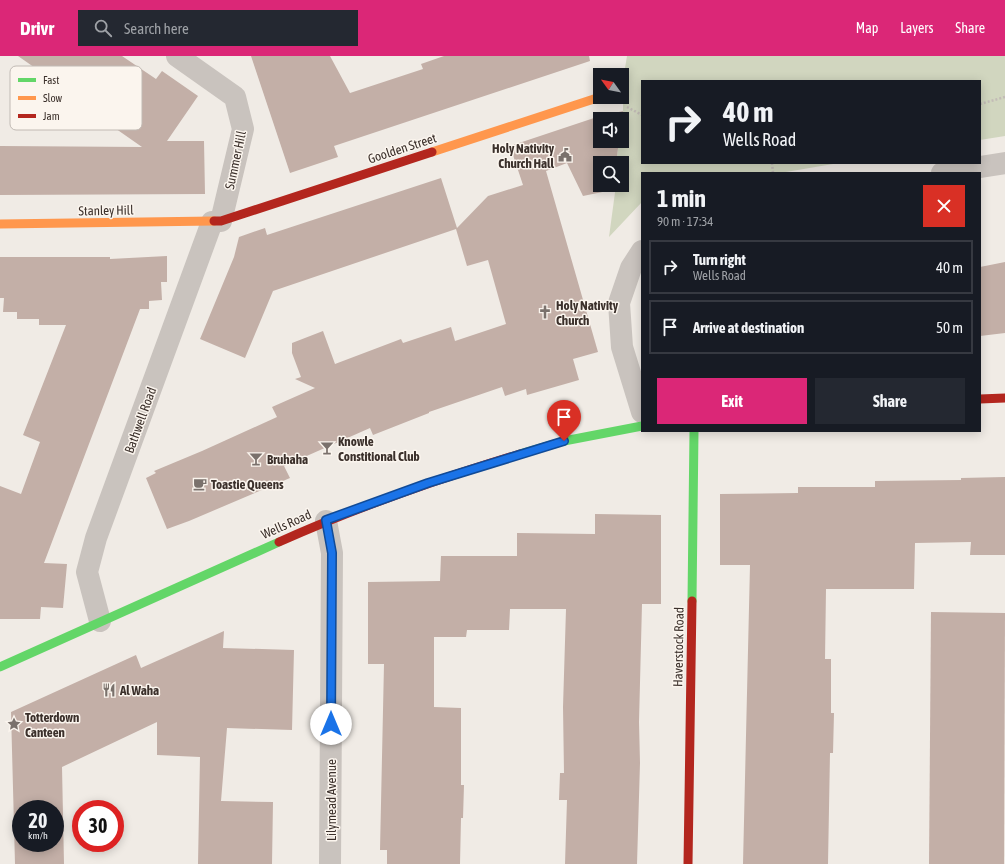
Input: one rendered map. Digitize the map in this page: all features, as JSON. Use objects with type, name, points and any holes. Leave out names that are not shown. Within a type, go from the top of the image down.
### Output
[{"type":"main road","name":"Goolden Street","points":[[217,222],[593,99]]},
{"type":"main road","name":"Stanley Hill","points":[[0,224],[217,222]]},
{"type":"main road","points":[[981,398],[1005,398]]},
{"type":"main road","name":"Wells Road","points":[[0,667],[326,520],[402,492],[564,441],[641,426]]},
{"type":"main road","name":"Haverstock Road","points":[[688,864],[694,432]]},
{"type":"street","name":"Summer Hill","points":[[177,56],[235,97],[243,129],[217,222]]},
{"type":"street","points":[[948,172],[1005,163]]},
{"type":"street","name":"Bathwell Road","points":[[100,621],[87,572],[96,538],[217,222]]},
{"type":"street","points":[[641,253],[631,268],[619,303],[622,347],[641,409]]},
{"type":"street","name":"Lilymead Avenue","points":[[326,520],[332,553],[330,864]]},
{"type":"path","points":[[981,104],[1005,97]]},
{"type":"path","points":[[623,105],[641,114]]},
{"type":"green space","points":[[627,56],[1005,56],[1005,136],[981,140],[981,80],[641,80],[641,164],[833,164],[786,172],[641,172],[641,203],[609,237],[615,192],[629,192],[629,156],[617,156],[618,148],[629,148],[629,112],[623,112],[623,104],[629,104],[629,68],[625,68]]},
{"type":"building","points":[[18,56],[122,56],[137,66],[32,66]]},
{"type":"building","points":[[251,56],[330,56],[350,93],[423,69],[421,64],[444,56],[589,56],[590,61],[334,146],[338,157],[290,173]]},
{"type":"building","points":[[142,70],[156,79],[162,71],[198,96],[167,141],[204,141],[205,194],[0,195],[0,146],[142,147],[118,130],[142,130]]},
{"type":"building","points":[[593,118],[593,148],[618,148],[617,156],[593,156],[593,192],[602,192],[583,196],[567,163],[546,171],[598,352],[573,359],[579,380],[527,395],[526,389],[505,396],[502,387],[429,412],[373,435],[370,428],[284,466],[290,478],[167,529],[146,478],[156,473],[154,471],[277,417],[272,407],[315,388],[295,379],[301,377],[292,353],[292,343],[323,331],[335,364],[401,339],[403,343],[451,327],[455,341],[506,324],[488,260],[467,266],[456,229],[273,291],[245,358],[200,339],[234,257],[239,237],[265,228],[267,235],[441,178],[457,228],[488,196],[523,185],[510,146]]},
{"type":"building","points":[[167,256],[167,282],[161,282],[162,300],[149,301],[149,309],[140,309],[44,563],[67,564],[63,608],[41,607],[40,619],[0,619],[0,486],[21,494],[40,442],[23,435],[66,325],[39,325],[39,319],[17,319],[17,312],[3,312],[4,298],[0,298],[0,257],[110,257],[110,259]]},
{"type":"building","points":[[1005,262],[1005,333],[981,336],[981,267]]},
{"type":"building","points":[[1005,477],[1005,555],[970,555],[971,542],[915,543],[914,589],[826,589],[825,659],[831,659],[831,713],[834,713],[833,753],[830,753],[828,864],[743,864],[750,565],[720,565],[720,494],[798,493],[798,487],[875,487],[875,481],[961,480],[961,478]]},
{"type":"building","points":[[595,514],[661,515],[661,604],[642,604],[637,864],[565,864],[567,800],[559,800],[560,773],[564,773],[563,707],[566,609],[510,609],[509,630],[467,630],[466,637],[434,637],[434,707],[461,708],[461,785],[464,785],[463,818],[461,818],[460,864],[387,864],[387,850],[380,850],[384,664],[368,664],[368,582],[440,581],[441,556],[517,556],[517,533],[595,534]]},
{"type":"building","points":[[931,612],[1005,613],[1004,864],[929,864]]},
{"type":"building","points":[[224,631],[223,648],[294,650],[292,730],[227,728],[221,801],[273,802],[272,864],[198,864],[200,757],[157,755],[157,722],[62,767],[63,800],[13,800],[11,712],[136,655],[141,668]]},
{"type":"building","points":[[15,852],[64,852],[64,864],[15,864]]},
{"type":"traffic: fast","points":[[520,454],[564,441],[641,426]]},
{"type":"traffic: fast","points":[[692,601],[694,432]]},
{"type":"traffic: fast","points":[[0,667],[279,542]]},
{"type":"traffic: slow","points":[[432,152],[593,99]]},
{"type":"traffic: slow","points":[[0,224],[214,221]]},
{"type":"traffic: jam","points":[[214,221],[221,221],[432,152]]},
{"type":"traffic: jam","points":[[981,399],[1005,398]]},
{"type":"traffic: jam","points":[[279,542],[308,529],[398,494],[520,454]]},
{"type":"traffic: jam","points":[[688,864],[692,601]]},
{"type":"place","name":"Holy Nativity Church Hall","points":[[565,155]]},
{"type":"place","name":"Holy Nativity Church","points":[[545,312]]},
{"type":"place","name":"Knowle Constitional Club","points":[[327,448]]},
{"type":"place","name":"Bruhaha","points":[[256,459]]},
{"type":"place","name":"Toastie Queens","points":[[200,484]]},
{"type":"place","name":"Al Waha","points":[[109,690]]},
{"type":"place","name":"Totterdown Canteen","points":[[14,724]]},
{"type":"route","points":[[331,724],[332,553],[326,520],[428,483],[564,441]]}]
